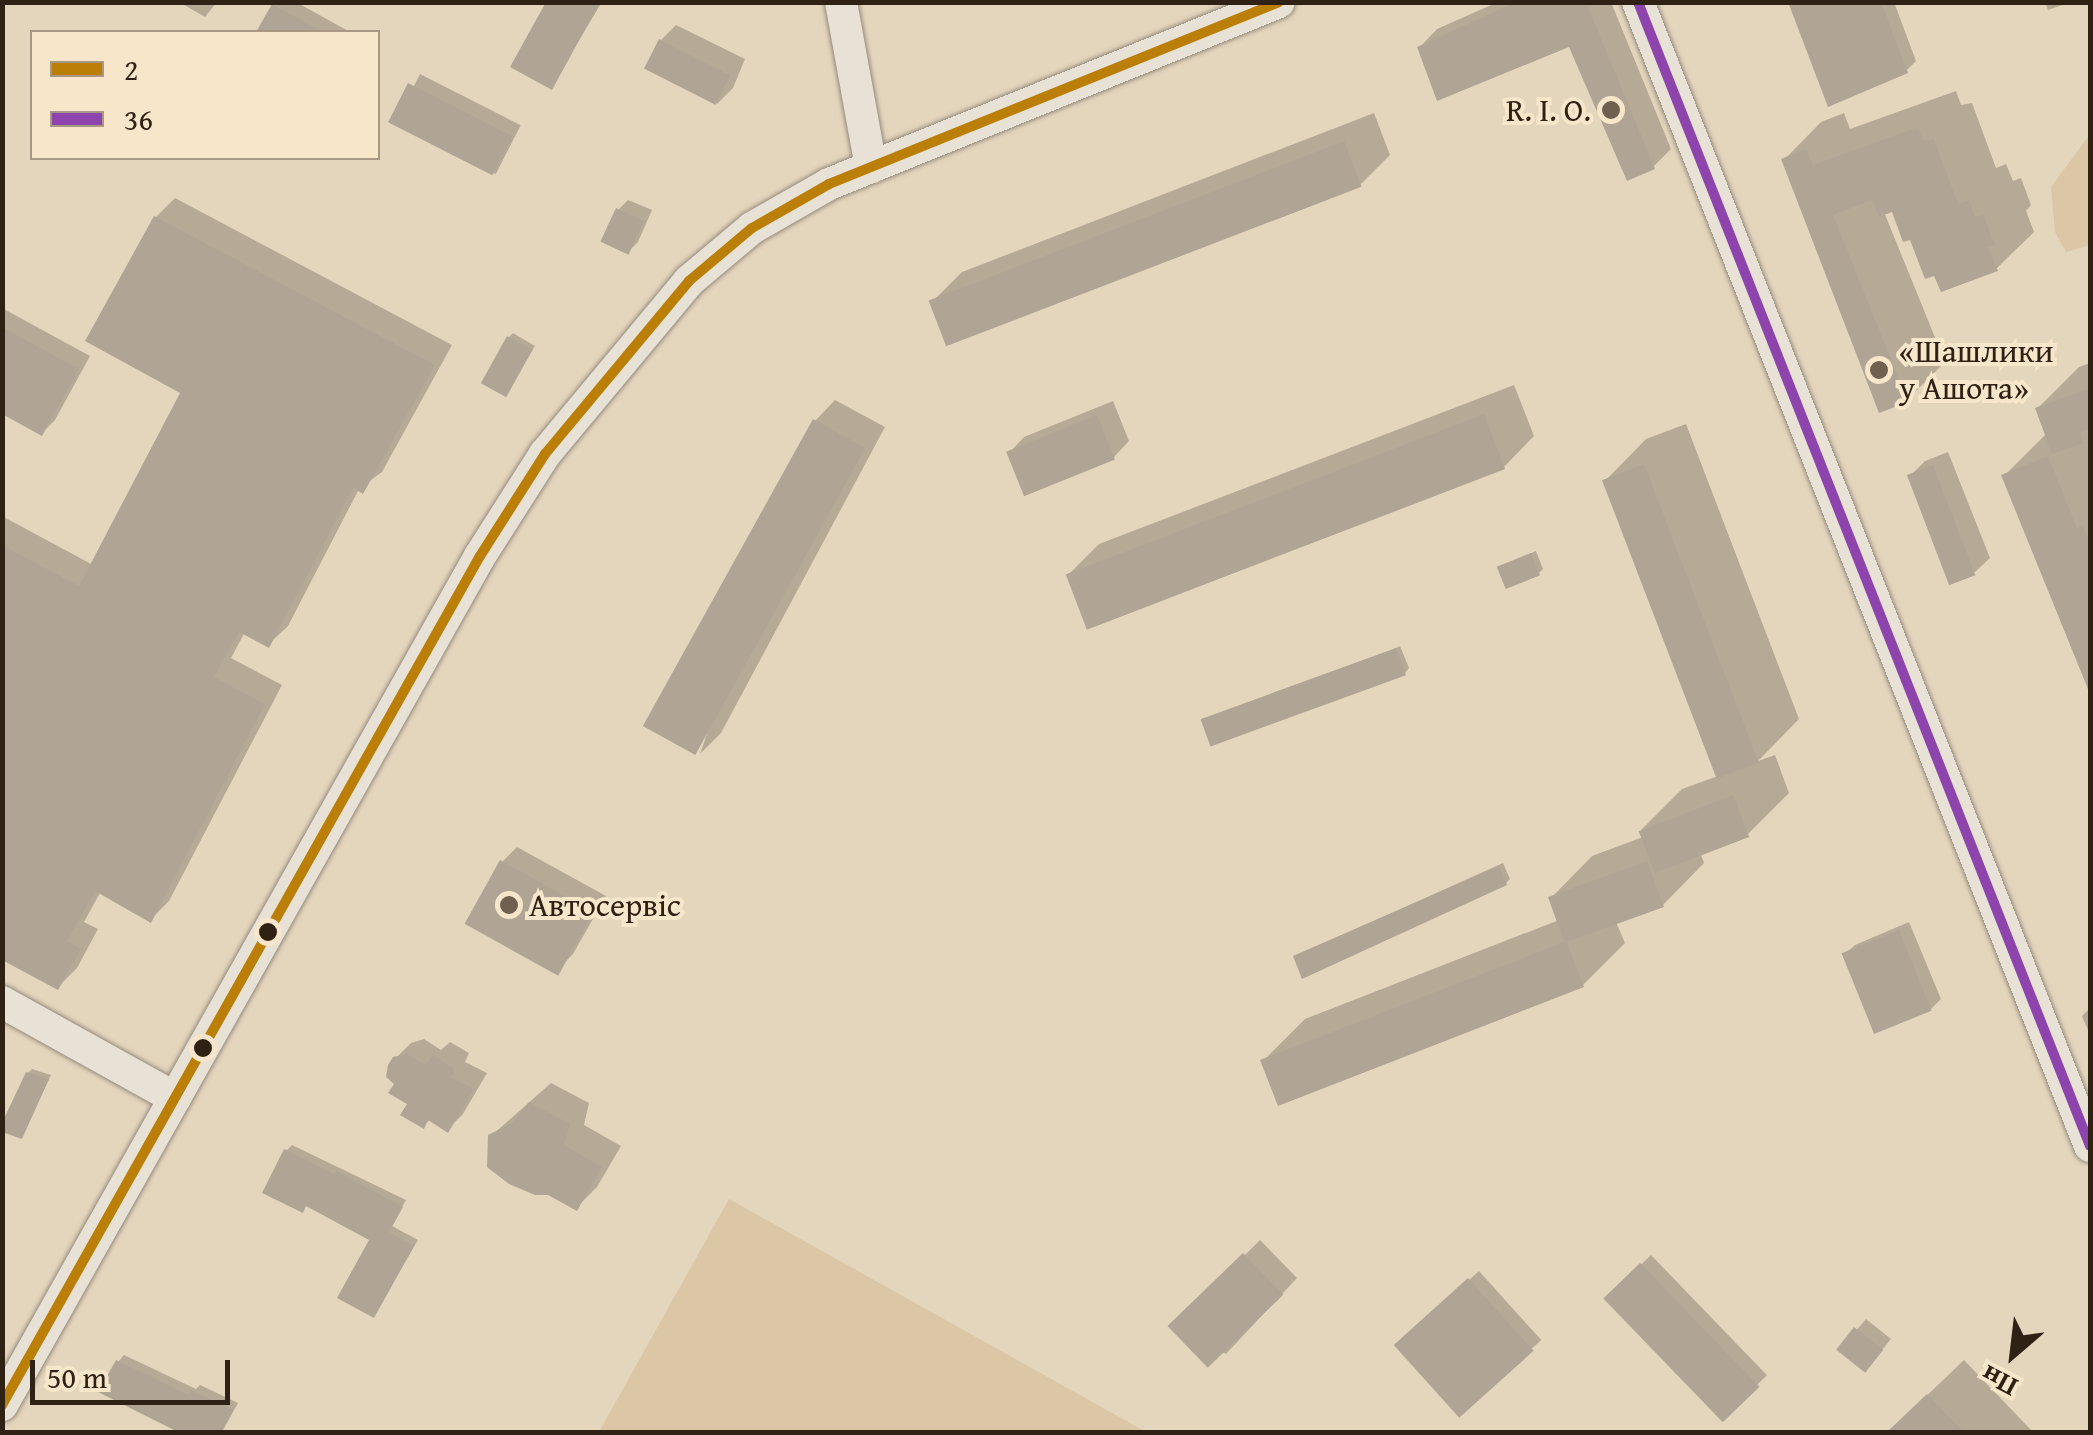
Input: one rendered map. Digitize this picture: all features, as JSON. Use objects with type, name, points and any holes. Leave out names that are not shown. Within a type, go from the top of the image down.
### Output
[{"type":"street","points":[[841,2],[871,166]]},
{"type":"street","points":[[2,1405],[480,556],[545,454],[689,281],[752,228],[829,184],[1279,2]]},
{"type":"street","points":[[1638,2],[2090,1146]]},
{"type":"street","points":[[2,1002],[175,1098]]},
{"type":"shaded area","points":[[2090,134],[2090,245],[2066,252],[2055,232],[2051,187]]},
{"type":"shaded area","points":[[729,1199],[1146,1432],[599,1432]]},
{"type":"building","points":[[546,2],[600,2],[552,90],[510,67]]},
{"type":"building","points":[[1516,2],[1586,2],[1655,169],[1627,181],[1569,47],[1437,101],[1417,47]]},
{"type":"building","points":[[1788,2],[1881,2],[1908,73],[1828,107]]},
{"type":"building","points":[[272,4],[320,30],[257,30]]},
{"type":"building","points":[[659,39],[730,75],[715,105],[644,68]]},
{"type":"building","points":[[408,83],[512,136],[492,175],[388,122]]},
{"type":"building","points":[[1918,127],[1923,141],[1934,139],[1958,204],[1969,200],[1975,217],[1983,214],[1995,245],[1988,247],[1998,271],[1941,292],[1934,276],[1925,279],[1910,240],[1903,242],[1892,212],[1879,217],[1872,200],[1833,215],[1908,402],[1879,413],[1781,159],[1806,149],[1813,165]]},
{"type":"building","points":[[1344,141],[1362,187],[946,346],[929,300]]},
{"type":"building","points":[[616,208],[644,221],[628,255],[600,242]]},
{"type":"building","points":[[154,216],[435,365],[363,494],[353,488],[269,648],[239,632],[214,677],[265,704],[151,923],[95,891],[67,941],[81,949],[58,990],[2,960],[2,545],[79,586],[180,393],[85,341]]},
{"type":"building","points":[[2,327],[79,369],[42,436],[2,414]]},
{"type":"building","points":[[507,336],[532,350],[506,397],[481,383]]},
{"type":"building","points":[[2090,388],[2090,429],[2080,433],[2084,443],[2052,454],[2035,408]]},
{"type":"building","points":[[1484,414],[1505,469],[1087,630],[1066,575]]},
{"type":"building","points":[[1097,415],[1115,460],[1024,496],[1006,452]]},
{"type":"building","points":[[813,419],[865,448],[695,755],[643,726]]},
{"type":"building","points":[[2048,456],[2077,528],[2083,525],[2090,544],[2090,694],[2001,475]]},
{"type":"building","points":[[1644,464],[1759,763],[1717,779],[1602,480]]},
{"type":"building","points":[[1933,465],[1975,575],[1949,585],[1907,475]]},
{"type":"building","points":[[1531,553],[1540,575],[1506,589],[1497,567]]},
{"type":"building","points":[[1396,648],[1406,675],[1210,746],[1201,719]]},
{"type":"building","points":[[1733,795],[1749,837],[1655,873],[1639,831]]},
{"type":"building","points":[[500,860],[594,912],[558,976],[465,924]]},
{"type":"building","points":[[1647,861],[1664,907],[1567,942],[1584,987],[1278,1106],[1260,1060],[1564,942],[1548,897]]},
{"type":"building","points":[[1499,866],[1507,885],[1302,979],[1293,956]]},
{"type":"building","points":[[1899,930],[1932,1011],[1874,1034],[1842,953]]},
{"type":"building","points":[[407,1054],[425,1065],[433,1055],[455,1070],[451,1078],[474,1089],[448,1133],[428,1120],[424,1129],[400,1115],[407,1104],[388,1093],[394,1084],[386,1077],[388,1065],[393,1057]]},
{"type":"building","points":[[26,1072],[49,1079],[22,1139],[2,1132],[2,1123]]},
{"type":"building","points":[[529,1102],[570,1124],[564,1145],[602,1167],[577,1211],[548,1195],[535,1195],[509,1184],[487,1167],[488,1135],[512,1123]]},
{"type":"building","points":[[284,1149],[334,1174],[336,1171],[403,1207],[389,1232],[414,1246],[374,1318],[337,1298],[369,1240],[306,1206],[303,1213],[262,1193]]},
{"type":"building","points":[[1243,1253],[1283,1295],[1208,1368],[1167,1326]]},
{"type":"building","points":[[1640,1263],[1759,1387],[1723,1422],[1603,1298]]},
{"type":"building","points":[[1468,1278],[1534,1351],[1459,1418],[1394,1345]]},
{"type":"building","points":[[1854,1327],[1883,1350],[1865,1373],[1836,1350]]},
{"type":"building","points":[[116,1360],[189,1395],[191,1390],[233,1410],[221,1432],[178,1432],[98,1392]]},
{"type":"building","points":[[1927,1394],[1964,1432],[1887,1432]]},
{"type":"transit line","name":"2","points":[[2,1405],[480,556],[545,454],[689,281],[752,228],[829,184],[1279,2]]},
{"type":"transit line","name":"36","points":[[1638,2],[2090,1146]]},
{"type":"place","name":"R. I. O.","points":[[1611,110]]},
{"type":"place","name":"«Шашлики у Ашота»","points":[[1879,370]]},
{"type":"place","name":"Автосервіс","points":[[509,905]]}]
